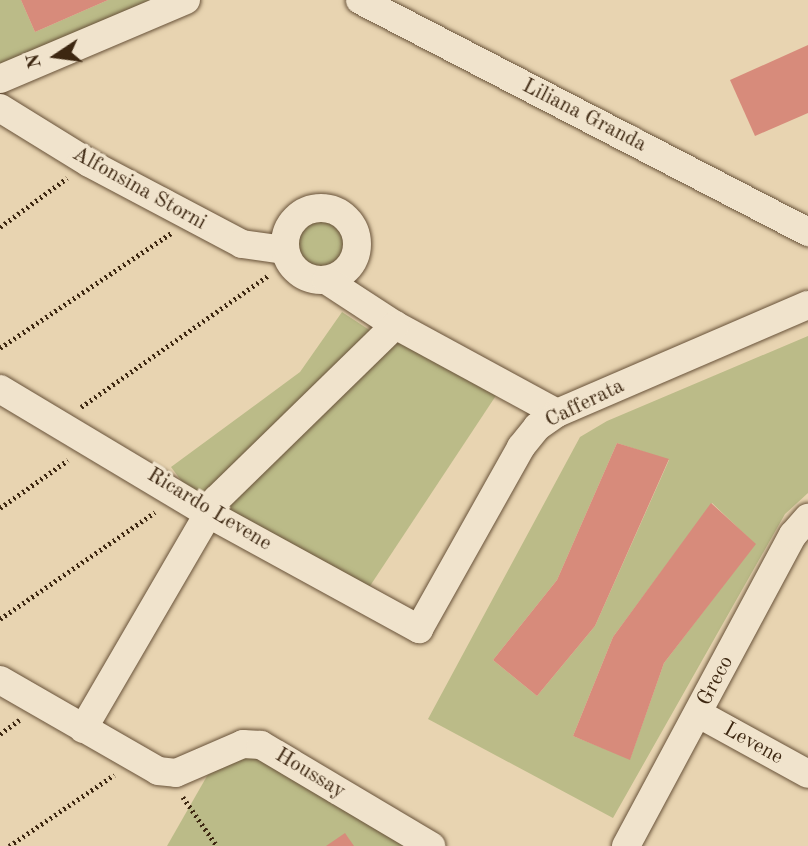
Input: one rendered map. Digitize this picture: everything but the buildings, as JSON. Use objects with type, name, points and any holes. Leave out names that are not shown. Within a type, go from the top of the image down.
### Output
[{"type":"street","points":[[0,79],[186,0]]},
{"type":"street","name":"Liliana Granda","points":[[360,0],[808,232]]},
{"type":"street","name":"Alfonsina Storni","points":[[0,108],[89,163],[192,219],[242,244],[288,258],[304,277],[326,280],[395,326],[557,413]]},
{"type":"street","points":[[288,258],[295,218],[315,208],[338,212],[353,228],[357,250],[346,271],[326,280]]},
{"type":"street","name":"Cafferata","points":[[419,629],[521,447],[557,413],[808,305]]},
{"type":"street","points":[[83,729],[207,513],[395,326]]},
{"type":"street","name":"Ricardo Levene","points":[[0,389],[95,442],[181,494],[207,513],[419,629]]},
{"type":"street","name":"Greco","points":[[626,846],[793,535],[808,519]]},
{"type":"street","points":[[0,680],[146,766]]},
{"type":"street","name":"Levene","points":[[699,714],[808,774]]},
{"type":"street","name":"Houssay","points":[[146,766],[176,773],[243,744],[261,745],[431,846]]},
{"type":"path","points":[[0,227],[89,163]]},
{"type":"path","points":[[0,348],[192,219]]},
{"type":"path","points":[[61,422],[288,258]]},
{"type":"path","points":[[0,508],[95,442]]},
{"type":"path","points":[[0,619],[181,494]]},
{"type":"path","points":[[9,846],[146,766],[192,808],[217,846]]},
{"type":"green space","points":[[0,0],[21,0],[35,32],[108,0],[161,0],[0,68]]},
{"type":"green space","points":[[315,215],[327,215],[342,223],[350,238],[350,250],[342,265],[327,273],[315,273],[300,265],[292,250],[292,238],[300,223]]},
{"type":"green space","points":[[342,312],[374,333],[208,497],[192,495],[171,467],[300,372]]},
{"type":"green space","points":[[808,336],[808,493],[785,514],[613,818],[428,719],[580,437],[607,421]],"holes":[[[617,443],[669,460],[595,626],[537,696],[493,660],[557,580]],[[712,503],[755,544],[664,663],[630,759],[573,736],[613,637]]]},
{"type":"green space","points":[[393,337],[501,388],[368,589],[220,512]]},
{"type":"green space","points":[[265,755],[414,846],[167,846],[207,776],[223,761]]}]
